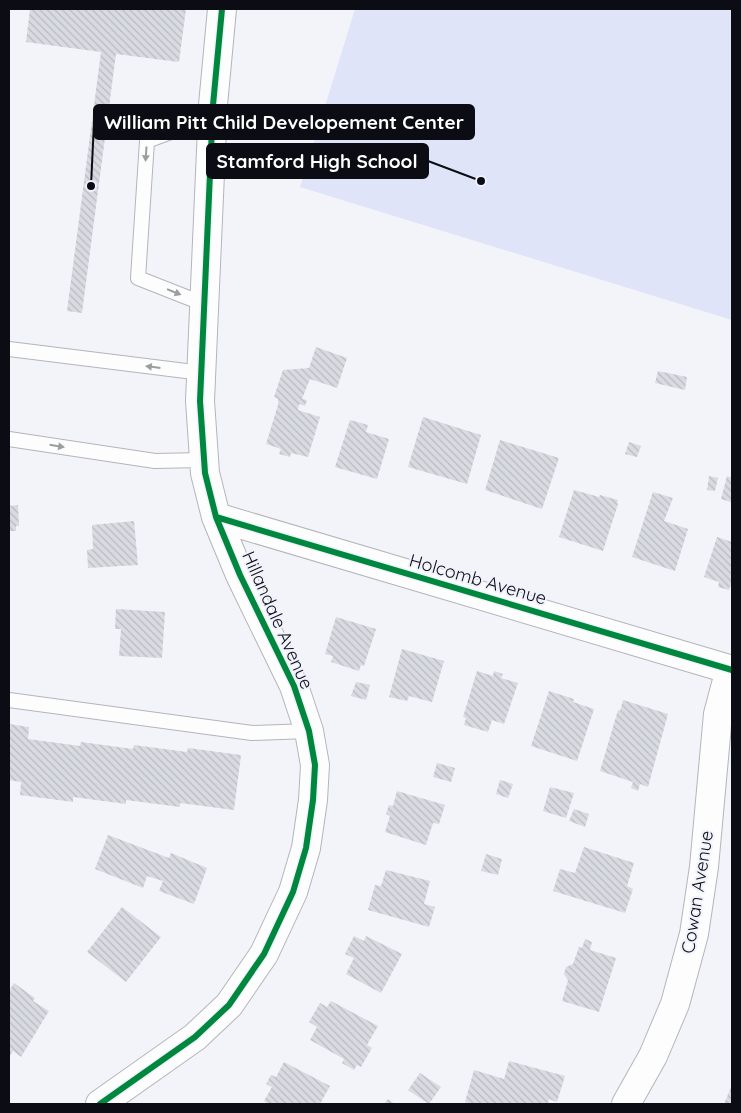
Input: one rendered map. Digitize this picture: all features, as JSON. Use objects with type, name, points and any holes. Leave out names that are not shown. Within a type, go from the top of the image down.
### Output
[{"type":"street","name":"Hillandale Avenue","points":[[100,1104],[195,1037],[229,1005],[264,954],[293,892],[306,848],[313,800],[315,765],[308,731],[294,686],[240,575],[216,517],[205,473],[200,402],[213,116],[222,9]]},
{"type":"street","name":"Holcomb Avenue","points":[[216,517],[731,669]]},
{"type":"street","name":"Cowan Avenue","points":[[626,1104],[653,1056],[675,1004],[694,934],[704,867],[718,714],[731,669]]},
{"type":"lane","points":[[204,304],[138,278],[147,140],[213,116]]},
{"type":"lane","points":[[9,349],[202,373]]},
{"type":"lane","points":[[9,439],[156,461],[204,460]]},
{"type":"lane","points":[[9,700],[252,733],[308,731]]},
{"type":"shaded area","points":[[355,9],[732,9],[732,320],[300,187]]},
{"type":"building","points":[[30,9],[186,9],[179,62],[116,54],[82,313],[67,311],[101,52],[26,42]]},
{"type":"building","points":[[316,347],[347,358],[337,388],[310,379],[302,399],[307,400],[305,406],[299,404],[298,410],[320,417],[308,457],[291,453],[290,457],[279,454],[281,449],[266,444],[278,405],[278,399],[274,397],[283,370],[309,368]]},
{"type":"building","points":[[658,371],[687,377],[685,390],[655,383]]},
{"type":"building","points":[[423,417],[481,435],[467,484],[408,467]]},
{"type":"building","points":[[350,420],[368,425],[366,432],[389,439],[377,479],[335,467]]},
{"type":"building","points":[[500,440],[559,458],[542,509],[485,490]]},
{"type":"building","points":[[629,442],[641,446],[637,457],[625,454]]},
{"type":"building","points":[[709,476],[718,478],[715,491],[707,490]]},
{"type":"building","points":[[727,476],[732,478],[731,502],[721,499]]},
{"type":"building","points":[[574,490],[618,500],[603,551],[559,537]]},
{"type":"building","points":[[653,492],[673,498],[664,521],[688,529],[675,571],[632,557]]},
{"type":"building","points":[[18,505],[19,526],[16,526],[16,531],[9,531],[9,506]]},
{"type":"building","points":[[134,521],[138,565],[88,568],[87,550],[93,549],[92,525]]},
{"type":"building","points":[[717,537],[732,542],[732,587],[730,586],[729,590],[718,587],[719,582],[704,577]]},
{"type":"building","points":[[116,609],[165,612],[162,658],[119,656],[121,629],[115,629]]},
{"type":"building","points":[[336,617],[376,629],[364,666],[361,665],[359,671],[331,662],[333,656],[325,654]]},
{"type":"building","points":[[402,649],[444,661],[432,702],[409,696],[407,701],[389,697]]},
{"type":"building","points":[[477,671],[493,676],[494,671],[503,674],[501,678],[518,683],[504,724],[492,720],[488,732],[464,725],[466,718],[463,717]]},
{"type":"building","points":[[356,682],[370,685],[366,700],[351,696]]},
{"type":"building","points":[[549,691],[574,699],[573,702],[594,709],[577,761],[531,746]]},
{"type":"building","points":[[623,700],[668,714],[648,787],[640,784],[638,791],[631,788],[633,782],[600,771],[618,710],[620,711]]},
{"type":"building","points":[[9,724],[29,727],[28,739],[80,746],[81,742],[133,749],[134,745],[187,752],[188,748],[241,755],[234,810],[180,803],[180,807],[126,800],[126,804],[73,797],[73,802],[20,795],[21,782],[9,780]]},
{"type":"building","points":[[437,763],[455,768],[451,782],[433,777]]},
{"type":"building","points":[[500,780],[513,784],[508,798],[496,794]]},
{"type":"building","points":[[550,787],[574,793],[566,818],[543,811]]},
{"type":"building","points":[[397,791],[445,805],[439,824],[433,823],[426,845],[385,832],[390,816],[386,814],[389,805],[393,806]]},
{"type":"building","points":[[574,809],[589,814],[585,827],[569,821]]},
{"type":"building","points":[[108,835],[169,858],[171,853],[207,868],[194,904],[159,891],[163,881],[147,876],[143,888],[95,869]]},
{"type":"building","points":[[584,847],[634,863],[627,886],[633,889],[625,913],[553,891],[560,869],[575,873]]},
{"type":"building","points":[[486,854],[502,859],[498,875],[481,871]]},
{"type":"building","points":[[386,870],[430,881],[424,904],[435,907],[429,927],[368,910],[375,885],[381,886]]},
{"type":"building","points":[[122,907],[161,937],[126,982],[87,952]]},
{"type":"building","points":[[354,936],[364,941],[366,936],[402,954],[381,993],[346,974],[354,958],[345,954]]},
{"type":"building","points":[[585,939],[592,942],[590,950],[616,958],[599,1012],[562,1001],[568,980],[564,974],[566,967],[573,964],[579,947],[582,948]]},
{"type":"building","points":[[14,983],[35,998],[33,1001],[49,1011],[21,1057],[13,1051],[9,1057],[9,991]]},
{"type":"building","points":[[331,1001],[378,1026],[367,1045],[372,1048],[361,1067],[357,1065],[354,1070],[342,1063],[344,1059],[310,1040],[317,1027],[309,1022],[320,1003],[327,1007]]},
{"type":"building","points":[[509,1061],[565,1076],[557,1102],[549,1099],[548,1104],[472,1104],[465,1102],[474,1070],[504,1079]]},
{"type":"building","points":[[284,1062],[330,1086],[320,1104],[269,1104],[264,1101],[272,1087],[266,1084],[271,1075],[276,1077]]},
{"type":"building","points":[[420,1073],[441,1087],[429,1104],[408,1090]]},
{"type":"building","points":[[732,1085],[732,1104],[724,1104]]},
{"type":"building","points":[[388,1099],[395,1104],[384,1104]]},
{"type":"cycle path","points":[[100,1104],[195,1037],[229,1005],[264,954],[293,892],[306,848],[313,800],[315,765],[309,731],[294,686],[240,575],[216,517],[205,473],[200,401],[213,105],[222,9]]},
{"type":"cycle path","points":[[216,517],[732,670]]},
{"type":"place","name":"Stamford High School","points":[[481,181]]},
{"type":"place","name":"William Pitt Child Developement Center","points":[[91,186]]}]
